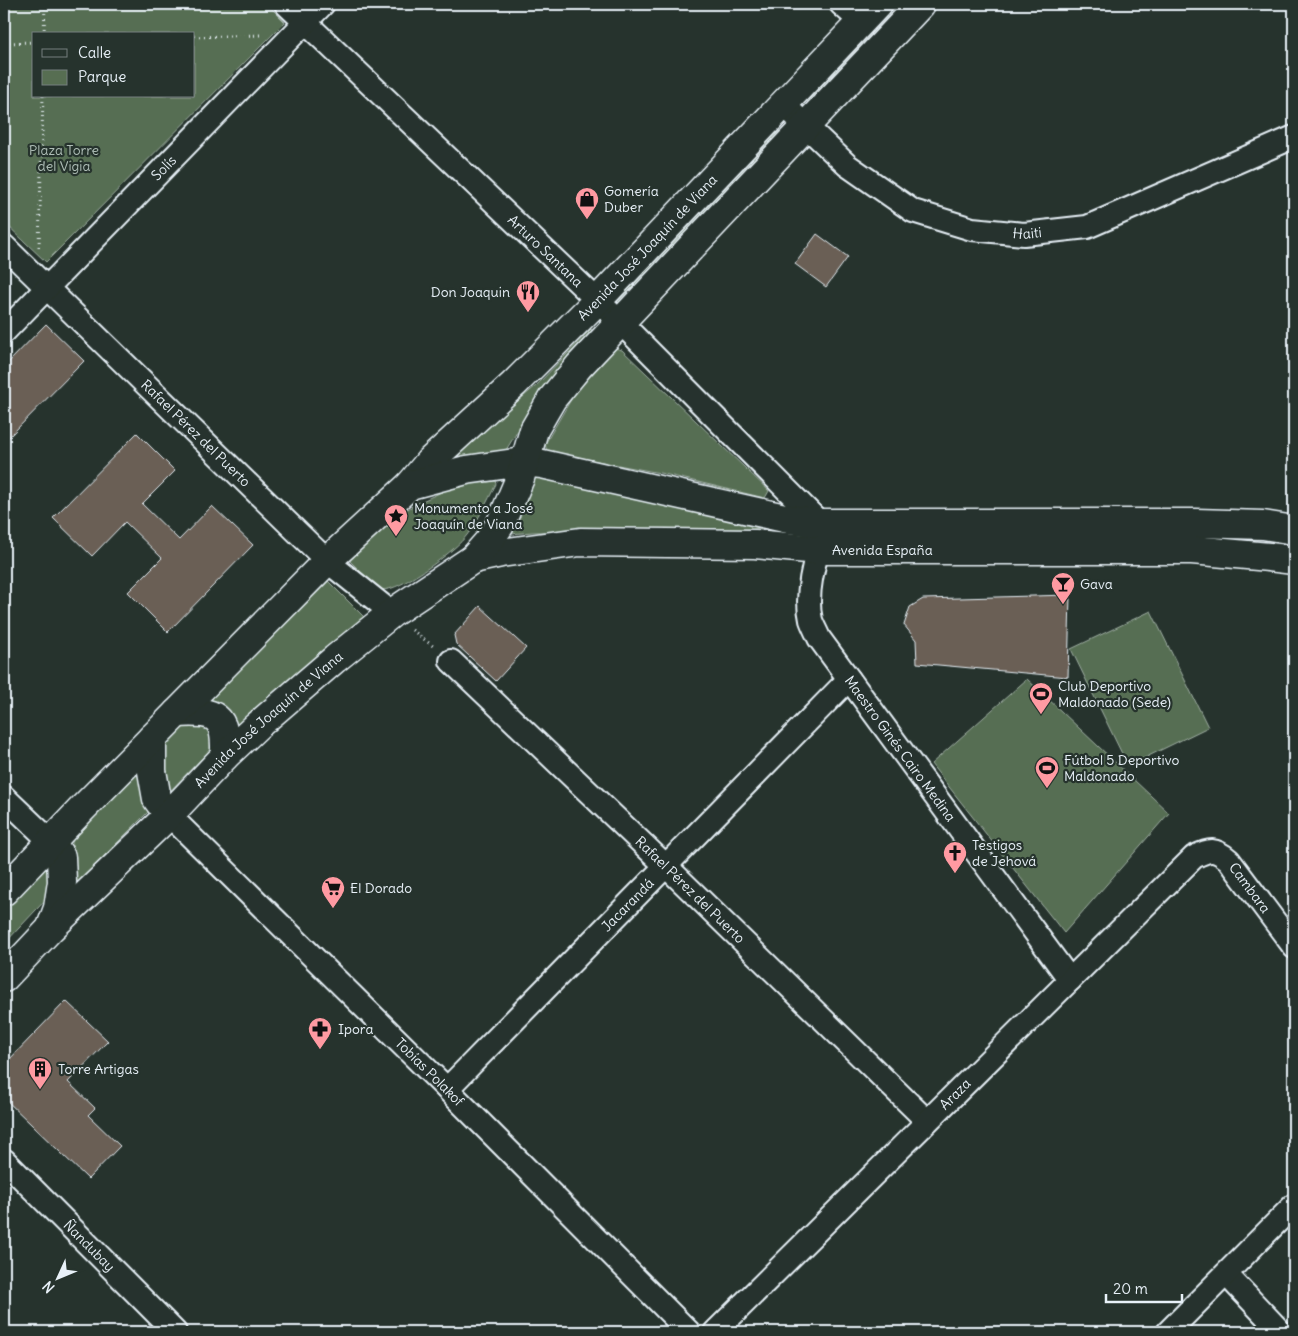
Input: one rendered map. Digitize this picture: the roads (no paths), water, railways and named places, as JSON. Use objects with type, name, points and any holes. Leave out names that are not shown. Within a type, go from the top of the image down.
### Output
[{"type":"main road","name":"Avenida José Joaquín de Viana","points":[[4,978],[51,928],[169,814],[225,756],[335,659],[392,613],[473,559],[500,525],[520,478],[523,462],[534,430],[552,399],[579,366],[620,322],[921,4]]},
{"type":"main road","name":"Avenida José Joaquín de Viana","points":[[4,891],[50,841],[327,561],[410,485],[428,462],[514,384],[597,301],[870,13]]},
{"type":"main road","name":"Avenida José Joaquín de Viana","points":[[410,485],[466,470],[523,462]]},
{"type":"main road","name":"Avenida España","points":[[523,462],[542,464],[789,519],[820,523],[1196,523],[1262,525],[1294,530]]},
{"type":"main road","name":"Avenida España","points":[[473,559],[501,553],[580,542],[755,544],[818,550],[1192,550],[1269,556],[1294,560]]},
{"type":"main road","points":[[178,713],[206,712],[215,716],[221,724],[225,740],[225,756]]},
{"type":"main road","points":[[152,738],[152,771],[157,799],[169,814]]},
{"type":"main road","points":[[50,841],[61,857],[62,882],[58,908],[51,928]]},
{"type":"street","name":"Arturo Santana","points":[[286,4],[299,28],[620,322],[820,523]]},
{"type":"street","name":"Solís","points":[[4,332],[42,284],[323,4]]},
{"type":"street","points":[[841,4],[870,13]]},
{"type":"street","name":"Haiti","points":[[783,104],[846,165],[912,211],[972,229],[1024,234],[1087,227],[1294,137]]},
{"type":"street","name":"Rafael Pérez del Puerto","points":[[4,246],[327,561],[392,613]]},
{"type":"street","name":"Maestro Ginés Cairo Medina","points":[[818,550],[812,571],[810,598],[811,620],[819,638],[1070,980]]},
{"type":"street","name":"Rafael Pérez del Puerto","points":[[450,661],[666,866],[927,1121]]},
{"type":"street","name":"Jacarandá","points":[[447,1089],[849,678]]},
{"type":"street","points":[[4,797],[50,841]]},
{"type":"street","name":"Tobías Polakof","points":[[169,814],[689,1332]]},
{"type":"street","name":"Cambara","points":[[1194,857],[1206,851],[1214,850],[1229,860],[1294,947]]},
{"type":"street","name":"Araza","points":[[715,1332],[1194,857]]},
{"type":"street","name":"Ñandubay","points":[[4,1160],[175,1332]]},
{"type":"street","points":[[1168,1332],[1294,1205]]},
{"type":"street","points":[[1226,1274],[1282,1332]]},
{"type":"place","name":"Gomería Duber","points":[[587,220]]},
{"type":"place","name":"Don Joaquin","points":[[528,313]]},
{"type":"place","name":"Monumento a José Joaquín de Viana","points":[[396,537]]},
{"type":"place","name":"Gava","points":[[1063,605]]},
{"type":"place","name":"Club Deportivo Maldonado (Sede)","points":[[1041,715]]},
{"type":"place","name":"Fútbol 5 Deportivo Maldonado","points":[[1047,789]]},
{"type":"place","name":"Testigos de Jehová","points":[[955,874]]},
{"type":"place","name":"El Dorado","points":[[333,909]]},
{"type":"place","name":"Ipora","points":[[320,1050]]},
{"type":"place","name":"Torre Artigas","points":[[40,1090]]},
{"type":"park label","name":"Plaza Torre del Vigia","points":[[64,158]]}]
